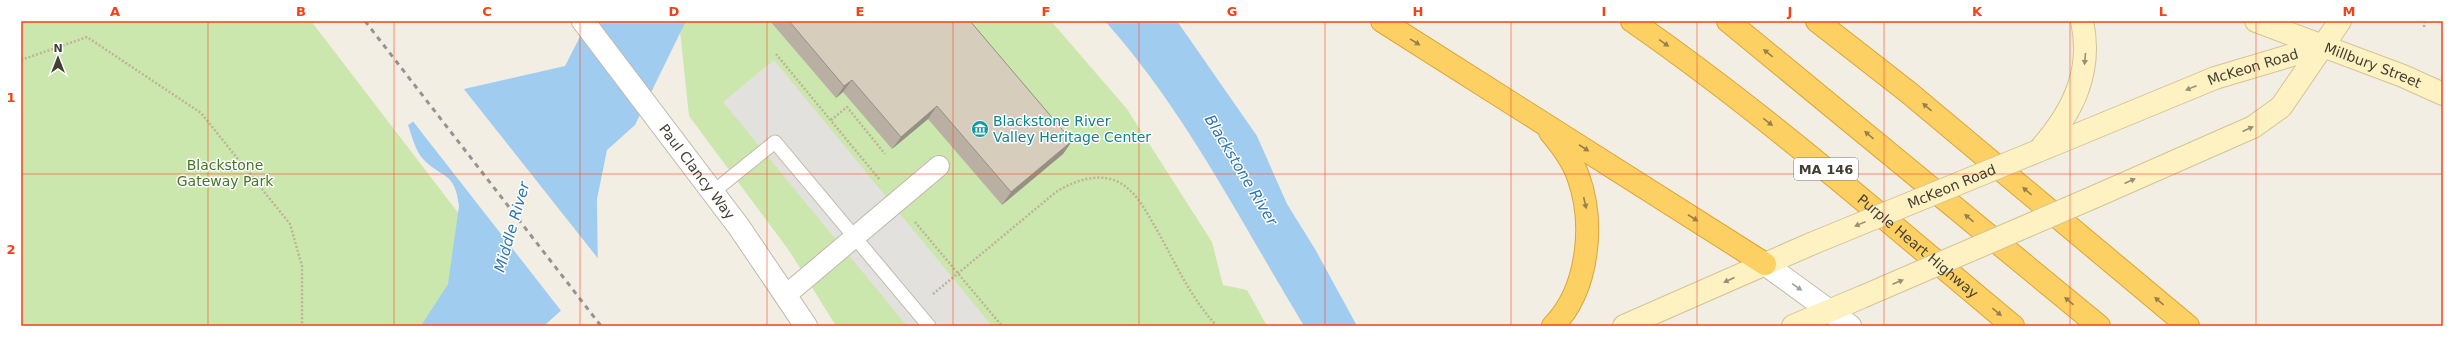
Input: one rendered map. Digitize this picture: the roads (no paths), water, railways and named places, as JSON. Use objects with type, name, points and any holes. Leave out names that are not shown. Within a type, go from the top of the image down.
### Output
[{"type":"highway","points":[[1382,21],[1765,264]]},
{"type":"highway","name":"Purple Heart Highway","points":[[1632,21],[1689,60],[1830,171],[2013,326]]},
{"type":"highway","points":[[1728,21],[2099,326]]},
{"type":"highway","points":[[1817,21],[1908,92],[2188,326]]},
{"type":"highway","points":[[1540,120],[1565,150],[1578,175],[1587,208],[1586,245],[1580,281],[1560,319],[1553,326]]},
{"type":"main road","points":[[2038,151],[2057,130],[2069,111],[2078,90],[2085,66],[2087,41],[2082,21]]},
{"type":"main road","name":"Millbury Street","points":[[2256,21],[2416,81],[2443,94]]},
{"type":"main road","points":[[2322,46],[2340,21]]},
{"type":"main road","name":"McKeon Road","points":[[1624,326],[1812,244],[2216,78],[2322,46]]},
{"type":"main road","name":"McKeon Road","points":[[1793,326],[1831,311],[2253,127],[2281,107],[2301,80],[2322,46]]},
{"type":"street","name":"Paul Clancy Way","points":[[583,21],[661,126],[713,192],[786,295],[806,326]]},
{"type":"street","points":[[786,295],[939,166]]},
{"type":"street","points":[[1765,264],[1850,326]]},
{"type":"lane","points":[[713,192],[775,142],[928,326]]},
{"type":"water","name":"Middle River","points":[[588,21],[686,21],[635,125],[607,150],[597,199],[598,277],[545,325],[421,326],[448,284],[459,206],[457,195],[451,181],[423,159],[414,143],[408,125],[464,89],[565,66]]},
{"type":"water","name":"Blackstone River","points":[[1105,21],[1177,21],[1257,136],[1287,204],[1315,249],[1357,326],[1304,326],[1235,208],[1187,130],[1134,56]]},
{"type":"railway","points":[[365,21],[601,326]]},
{"type":"place","name":"Blackstone River Valley Heritage Center","points":[[980,129]]},
{"type":"park label","name":"Blackstone Gateway Park","points":[[225,174]]}]
